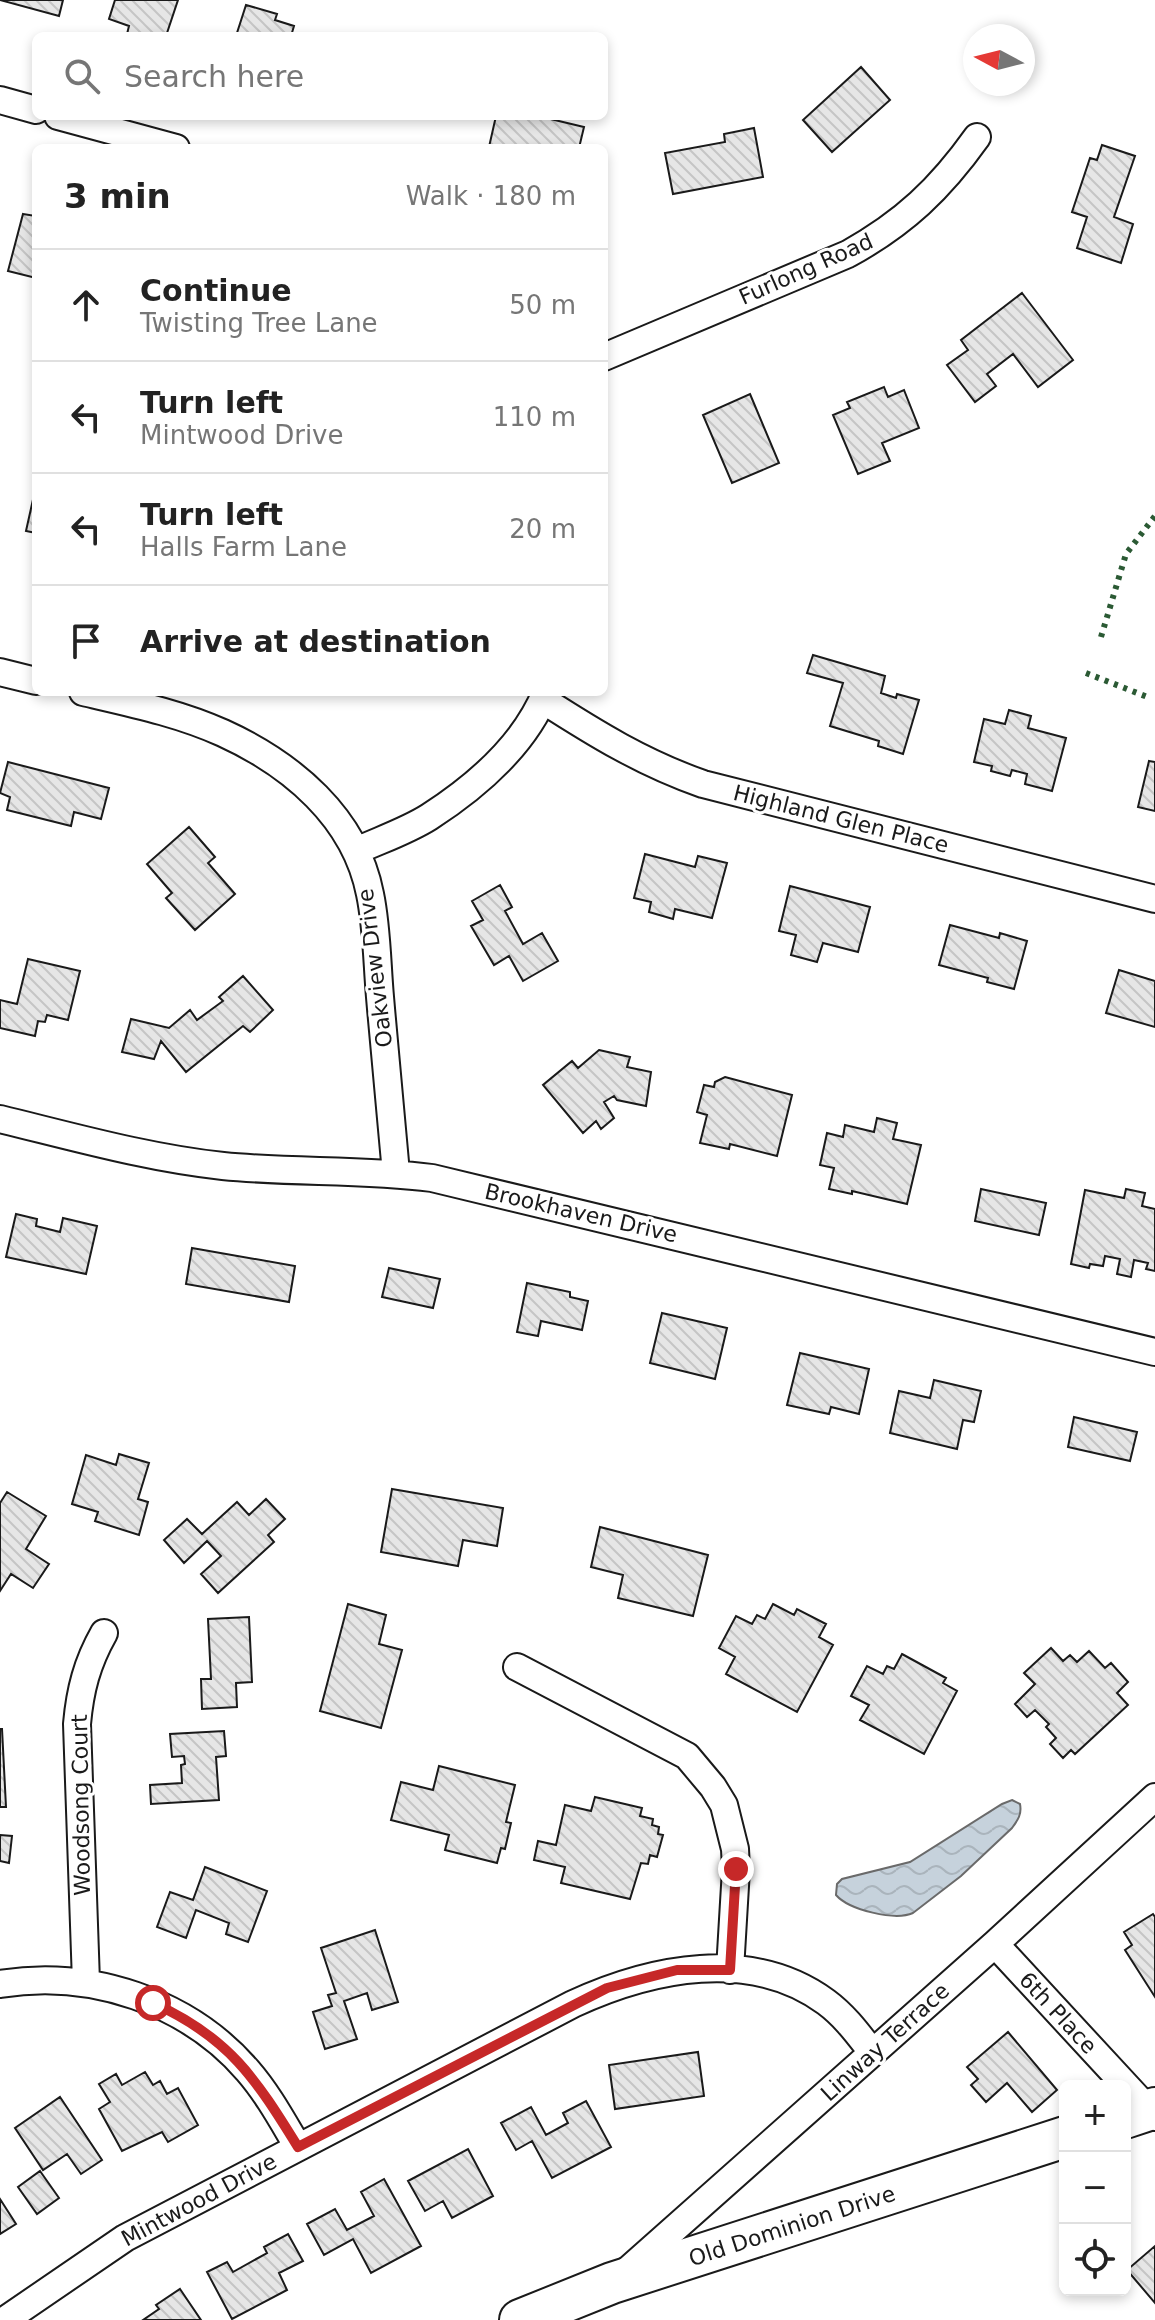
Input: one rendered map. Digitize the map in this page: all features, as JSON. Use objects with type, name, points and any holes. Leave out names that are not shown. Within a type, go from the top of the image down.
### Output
[{"type":"main road","name":"Old Dominion Drive","points":[[520,2320],[612,2283],[1059,2139]]},
{"type":"street","points":[[0,100],[32,109]]},
{"type":"street","points":[[73,120],[161,144]]},
{"type":"street","name":"Furlong Road","points":[[608,355],[848,254],[880,236],[919,207],[950,174],[977,137]]},
{"type":"street","points":[[0,672],[32,680]]},
{"type":"street","name":"Oakview Drive","points":[[99,696],[164,712],[223,733],[266,756],[305,784],[329,808],[356,851],[370,893],[396,1173]]},
{"type":"street","points":[[356,851],[427,818],[491,771],[519,738],[544,696]]},
{"type":"street","name":"Highland Glen Place","points":[[544,696],[624,751],[663,770],[703,784],[1155,899]]},
{"type":"street","name":"Brookhaven Drive","points":[[0,1119],[158,1156],[221,1166],[396,1173],[432,1178],[1155,1352]]},
{"type":"street","name":"Woodsong Court","points":[[86,1982],[77,1724],[80,1692],[89,1660],[104,1633]]},
{"type":"street","points":[[517,1667],[687,1756],[713,1787],[724,1805],[735,1849],[730,1970]]},
{"type":"street","name":"Linway Terrace","points":[[612,2283],[995,1944],[1150,1812]]},
{"type":"street","name":"6th Place","points":[[995,1944],[1146,2113]]},
{"type":"street","name":"Mintwood Drive","points":[[5,2320],[125,2238],[607,1988],[677,1970],[730,1970],[785,1981],[817,1996],[849,2021],[872,2052]]},
{"type":"street","points":[[0,1984],[42,1980],[86,1982],[175,2013],[213,2038],[256,2080],[298,2147]]},
{"type":"water","points":[[1012,1800],[1020,1804],[1020,1808],[1019,1817],[1012,1828],[961,1876],[913,1913],[895,1916],[873,1913],[851,1905],[836,1895],[837,1884],[842,1879],[910,1862]]},
{"type":"building","points":[[0,0],[63,0],[59,16]]},
{"type":"building","points":[[115,0],[178,0],[167,32],[128,32],[129,26],[109,19]]},
{"type":"building","points":[[246,5],[277,14],[275,20],[294,26],[292,32],[237,32]]},
{"type":"building","points":[[861,67],[890,100],[832,152],[803,120]]},
{"type":"building","points":[[495,120],[555,120],[584,127],[580,144],[490,144]]},
{"type":"building","points":[[754,128],[763,177],[673,194],[665,153],[725,142],[724,134]]},
{"type":"building","points":[[1102,145],[1135,156],[1114,217],[1133,224],[1121,263],[1077,248],[1087,217],[1072,212],[1090,158],[1097,160]]},
{"type":"building","points":[[23,214],[32,215],[32,277],[8,271]]},
{"type":"building","points":[[1022,293],[1073,360],[1038,387],[1013,354],[987,374],[996,386],[975,402],[947,365],[968,350],[961,340]]},
{"type":"building","points":[[884,387],[888,397],[904,390],[919,428],[882,443],[890,461],[858,474],[833,415],[850,408],[847,402]]},
{"type":"building","points":[[750,394],[779,463],[732,483],[703,415]]},
{"type":"building","points":[[32,504],[32,532],[26,531]]},
{"type":"building","points":[[813,655],[885,676],[881,693],[919,700],[903,754],[878,746],[879,741],[830,726],[843,683],[807,673]]},
{"type":"building","points":[[1009,710],[1031,716],[1028,728],[1066,738],[1052,791],[1025,784],[1027,774],[1012,770],[1010,776],[991,771],[992,766],[974,762],[984,719],[1005,724]]},
{"type":"building","points":[[1149,761],[1155,762],[1155,811],[1138,807]]},
{"type":"building","points":[[8,762],[109,788],[101,819],[74,812],[71,826],[7,810],[10,797],[0,793]]},
{"type":"building","points":[[189,827],[215,857],[208,863],[235,894],[195,930],[166,898],[172,893],[147,864]]},
{"type":"building","points":[[645,854],[695,867],[698,856],[727,863],[712,918],[675,909],[673,919],[649,912],[651,902],[634,898]]},
{"type":"building","points":[[500,885],[512,907],[505,911],[523,944],[542,933],[558,961],[523,981],[509,956],[494,965],[471,926],[483,920],[472,901]]},
{"type":"building","points":[[790,886],[870,907],[858,952],[823,943],[817,962],[791,955],[796,935],[779,931]]},
{"type":"building","points":[[950,925],[999,938],[1000,933],[1027,941],[1014,989],[987,982],[988,978],[939,965]]},
{"type":"building","points":[[28,959],[80,971],[68,1020],[47,1015],[45,1022],[38,1021],[35,1036],[0,1028],[0,1000],[17,1004]]},
{"type":"building","points":[[1119,970],[1155,981],[1155,1027],[1106,1013]]},
{"type":"building","points":[[243,976],[273,1010],[250,1032],[243,1026],[186,1072],[161,1041],[154,1059],[122,1052],[131,1019],[169,1028],[190,1010],[197,1020],[223,1001],[219,997]]},
{"type":"building","points":[[599,1050],[630,1057],[627,1067],[651,1072],[646,1106],[617,1100],[614,1096],[604,1102],[614,1118],[601,1129],[596,1121],[583,1133],[543,1085],[572,1061],[578,1068]]},
{"type":"building","points":[[725,1077],[792,1095],[777,1156],[730,1144],[729,1149],[700,1143],[707,1115],[697,1112],[704,1085],[714,1087],[715,1082]]},
{"type":"building","points":[[877,1118],[897,1123],[893,1139],[921,1145],[907,1204],[829,1189],[834,1168],[820,1165],[827,1133],[843,1137],[845,1125],[874,1132]]},
{"type":"building","points":[[981,1189],[1046,1203],[1039,1235],[975,1221]]},
{"type":"building","points":[[1126,1189],[1145,1193],[1142,1206],[1155,1209],[1155,1271],[1146,1269],[1148,1263],[1134,1260],[1131,1277],[1117,1274],[1120,1259],[1105,1256],[1103,1266],[1090,1264],[1089,1268],[1071,1264],[1085,1190],[1124,1198]]},
{"type":"building","points":[[16,1214],[37,1219],[36,1226],[60,1232],[63,1218],[97,1226],[86,1274],[6,1257]]},
{"type":"building","points":[[192,1248],[295,1266],[289,1302],[186,1284]]},
{"type":"building","points":[[389,1268],[440,1279],[433,1308],[382,1297]]},
{"type":"building","points":[[527,1283],[570,1292],[570,1297],[588,1301],[582,1330],[541,1321],[538,1336],[517,1332]]},
{"type":"building","points":[[662,1313],[727,1328],[715,1379],[650,1363]]},
{"type":"building","points":[[800,1353],[869,1369],[859,1414],[831,1407],[829,1414],[787,1405]]},
{"type":"building","points":[[934,1380],[981,1391],[974,1422],[963,1420],[957,1449],[890,1433],[899,1391],[930,1398]]},
{"type":"building","points":[[1074,1417],[1137,1432],[1130,1461],[1068,1447]]},
{"type":"building","points":[[119,1454],[149,1463],[138,1499],[148,1502],[139,1535],[95,1521],[98,1512],[72,1504],[86,1455],[116,1465]]},
{"type":"building","points":[[392,1489],[503,1508],[497,1546],[463,1540],[458,1566],[381,1552]]},
{"type":"building","points":[[7,1492],[46,1516],[26,1549],[49,1564],[33,1588],[11,1574],[0,1591],[0,1503]]},
{"type":"building","points":[[266,1499],[285,1519],[268,1535],[274,1542],[218,1593],[201,1574],[221,1556],[207,1541],[184,1563],[164,1540],[187,1519],[202,1534],[237,1502],[249,1515]]},
{"type":"building","points":[[600,1527],[708,1555],[693,1616],[618,1598],[623,1575],[591,1567]]},
{"type":"building","points":[[348,1604],[386,1615],[379,1644],[402,1650],[381,1728],[320,1711]]},
{"type":"building","points":[[773,1604],[794,1615],[797,1609],[826,1624],[819,1637],[833,1645],[797,1712],[726,1674],[735,1657],[719,1648],[736,1616],[752,1624],[757,1615],[765,1619]]},
{"type":"building","points":[[249,1617],[252,1682],[236,1683],[237,1707],[202,1709],[201,1679],[211,1679],[208,1619]]},
{"type":"building","points":[[1051,1648],[1063,1661],[1070,1655],[1077,1662],[1089,1651],[1105,1668],[1111,1663],[1128,1682],[1117,1693],[1128,1705],[1075,1754],[1071,1750],[1063,1758],[1050,1744],[1056,1738],[1046,1727],[1049,1724],[1035,1710],[1027,1717],[1015,1704],[1035,1684],[1024,1673]]},
{"type":"building","points":[[902,1654],[946,1678],[943,1683],[957,1691],[924,1754],[860,1720],[869,1705],[851,1696],[867,1666],[883,1674],[887,1666],[894,1669]]},
{"type":"building","points":[[2,1729],[6,1807],[0,1807]]},
{"type":"building","points":[[224,1731],[226,1756],[216,1757],[219,1800],[151,1804],[150,1785],[182,1783],[184,1756],[172,1757],[170,1734]]},
{"type":"building","points":[[439,1766],[515,1785],[506,1822],[511,1823],[505,1849],[501,1848],[497,1863],[445,1850],[449,1835],[391,1820],[401,1782],[433,1790]]},
{"type":"building","points":[[595,1797],[642,1808],[640,1816],[653,1819],[652,1825],[659,1827],[658,1834],[663,1835],[657,1857],[650,1855],[648,1864],[641,1863],[630,1899],[561,1883],[565,1867],[534,1860],[538,1841],[556,1845],[565,1805],[591,1811]]},
{"type":"building","points":[[0,1835],[12,1836],[9,1863],[0,1861]]},
{"type":"building","points":[[205,1867],[267,1891],[248,1942],[226,1934],[229,1923],[196,1910],[186,1938],[157,1927],[170,1892],[193,1900]]},
{"type":"building","points":[[1153,1914],[1155,1997],[1125,1950],[1132,1945],[1124,1932]]},
{"type":"building","points":[[375,1930],[398,2002],[372,2010],[367,1993],[344,2001],[357,2039],[325,2049],[313,2012],[332,2006],[328,1995],[336,1993],[321,1948]]},
{"type":"building","points":[[1008,2032],[1057,2090],[1032,2112],[1007,2083],[986,2102],[971,2085],[978,2079],[967,2067]]},
{"type":"building","points":[[698,2052],[704,2096],[615,2109],[609,2065]]},
{"type":"building","points":[[145,2072],[153,2085],[160,2081],[167,2094],[178,2088],[198,2125],[168,2142],[162,2132],[122,2151],[99,2109],[110,2102],[99,2084],[116,2074],[122,2085]]},
{"type":"building","points":[[60,2097],[102,2160],[81,2174],[67,2154],[43,2170],[15,2128]]},
{"type":"building","points":[[586,2101],[611,2147],[552,2178],[532,2141],[516,2150],[501,2123],[531,2107],[546,2135],[568,2123],[563,2113]]},
{"type":"building","points":[[468,2149],[493,2196],[452,2218],[443,2201],[425,2211],[408,2181]]},
{"type":"building","points":[[40,2171],[59,2198],[37,2214],[18,2187]]},
{"type":"building","points":[[384,2179],[421,2246],[371,2273],[353,2239],[324,2255],[307,2224],[335,2209],[347,2230],[374,2216],[361,2192]]},
{"type":"building","points":[[0,2199],[16,2224],[0,2234]]},
{"type":"building","points":[[288,2234],[303,2261],[279,2273],[287,2290],[232,2319],[207,2272],[227,2262],[233,2272],[267,2253],[264,2247]]},
{"type":"building","points":[[1155,2246],[1155,2303],[1131,2275],[1131,2267]]},
{"type":"building","points":[[180,2289],[201,2320],[143,2320],[159,2309],[156,2305]]},
{"type":"hedge","points":[[1101,637],[1126,554],[1155,516]]},
{"type":"hedge","points":[[1086,673],[1150,698]]},
{"type":"route","points":[[153,2003],[193,2024],[232,2054],[263,2090],[298,2147],[607,1988],[677,1970],[730,1970],[736,1869]]}]
